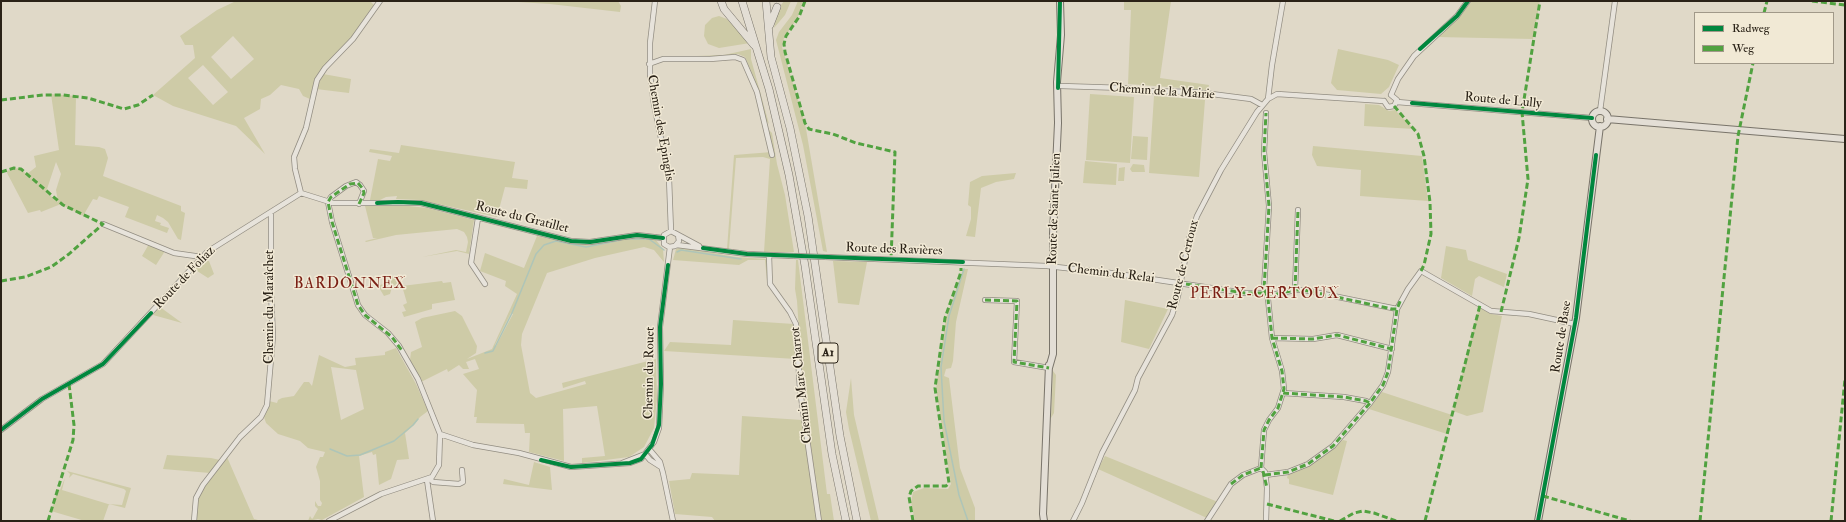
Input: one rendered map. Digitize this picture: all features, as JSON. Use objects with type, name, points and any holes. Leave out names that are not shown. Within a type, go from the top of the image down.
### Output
[{"type":"highway","points":[[721,1],[724,9],[747,35],[758,53]]},
{"type":"highway","points":[[742,1],[758,53]]},
{"type":"highway","points":[[766,1],[769,29]]},
{"type":"highway","points":[[768,13],[770,1]]},
{"type":"highway","points":[[769,29],[777,7]]},
{"type":"highway","name":"A1","points":[[769,29],[771,57],[790,128],[808,216],[840,436],[857,521]]},
{"type":"highway","name":"A1","points":[[758,53],[775,111],[789,175],[805,266],[832,454],[846,521]]},
{"type":"main road","name":"Route de Saint-Julien","points":[[1044,521],[1049,338],[1052,330],[1060,87],[1061,1]]},
{"type":"main road","points":[[1600,111],[1605,113],[1607,119],[1605,124],[1600,126],[1595,125],[1592,118],[1594,113],[1600,111]]},
{"type":"main road","points":[[1607,119],[1845,139]]},
{"type":"main road","name":"Route de Base","points":[[1538,521],[1575,324],[1600,126]]},
{"type":"main road","name":"Route de Saint-Julien","points":[[1040,521],[1043,514]]},
{"type":"street","points":[[302,193],[295,169],[294,153],[306,128],[314,88],[318,77],[353,39],[380,1]]},
{"type":"street","name":"Chemin des Epinglis","points":[[655,1],[649,64],[654,104],[669,178],[671,231]]},
{"type":"street","points":[[1268,99],[1283,1]]},
{"type":"street","points":[[1384,101],[1386,97],[1391,95],[1398,79],[1414,56],[1457,16],[1468,1]]},
{"type":"street","points":[[1600,111],[1615,1]]},
{"type":"street","points":[[649,64],[663,59],[710,59],[735,57],[743,60],[757,92],[772,156]]},
{"type":"street","name":"Chemin de la Mairie","points":[[1060,87],[1124,88],[1146,91],[1196,92],[1251,99],[1262,105]]},
{"type":"street","points":[[1268,99],[1273,95],[1279,94],[1384,101]]},
{"type":"street","points":[[1384,101],[1386,106],[1390,108],[1394,106],[1397,102],[1396,98],[1391,95]]},
{"type":"street","name":"Route de Certoux","points":[[1073,521],[1082,503],[1102,453],[1135,390],[1138,378],[1172,315],[1189,239],[1197,216],[1232,151],[1262,105],[1268,99]]},
{"type":"street","name":"Route de Lully","points":[[1397,102],[1592,118]]},
{"type":"street","points":[[1266,113],[1264,152],[1269,206],[1266,295],[1272,338],[1283,378],[1283,393],[1278,408],[1264,430],[1261,468],[1265,475],[1268,498],[1266,521]]},
{"type":"street","points":[[329,521],[381,494],[429,479],[438,468],[440,434],[418,380],[399,346],[388,333],[366,315],[358,305],[332,222],[328,202],[331,197],[346,186],[356,182],[364,191],[359,204]]},
{"type":"street","name":"Route du Gratillet","points":[[302,193],[328,202],[359,204],[421,203],[571,241],[590,242],[637,235],[663,238]]},
{"type":"street","name":"Route de Foliaz","points":[[1,430],[42,399],[103,364],[202,257],[218,244],[302,193]]},
{"type":"street","points":[[1295,290],[1298,210]]},
{"type":"street","name":"Chemin du Maraîchet","points":[[194,521],[196,498],[203,485],[240,437],[261,417],[267,405],[273,336],[271,292],[271,212]]},
{"type":"street","points":[[478,218],[471,262],[485,284]]},
{"type":"street","points":[[102,224],[174,253],[202,257]]},
{"type":"street","points":[[703,248],[671,231],[665,233],[663,238],[665,245],[670,247],[677,245],[728,252],[769,255]]},
{"type":"street","points":[[677,245],[679,240],[678,235]]},
{"type":"street","name":"Chemin du Rouet","points":[[645,454],[656,439],[659,425],[661,384],[660,327],[670,247]]},
{"type":"street","name":"Route des Ravières","points":[[769,255],[1053,267]]},
{"type":"street","name":"Chemin Marc Charrot","points":[[769,255],[770,284],[790,312],[796,324],[800,390],[819,521]]},
{"type":"street","name":"Chemin du Relai","points":[[1053,267],[1266,295],[1295,290],[1332,295],[1397,309]]},
{"type":"street","points":[[1265,475],[1288,472],[1314,460],[1333,446],[1370,403],[1386,378],[1392,349],[1397,309],[1408,289],[1421,271],[1491,311],[1529,314],[1575,324]]},
{"type":"street","points":[[985,300],[1017,301],[1014,362],[1049,368]]},
{"type":"street","points":[[1272,338],[1314,339],[1337,335],[1392,349]]},
{"type":"street","points":[[1283,393],[1344,397],[1370,403]]},
{"type":"street","points":[[440,434],[473,444],[519,453],[566,466],[580,467],[636,461],[645,454],[650,460],[661,467]]},
{"type":"street","points":[[649,449],[660,462],[673,521]]},
{"type":"street","points":[[1207,521],[1231,484],[1243,475],[1261,468]]},
{"type":"street","points":[[429,479],[433,482],[451,485],[459,484],[463,482],[462,470]]},
{"type":"street","points":[[429,479],[433,521]]},
{"type":"shaded area","points":[[236,1],[370,1],[374,5],[352,37],[319,72],[315,79],[310,99],[303,96],[299,89],[281,85],[270,95],[261,99],[260,109],[244,118],[265,154],[236,126],[173,106],[153,95],[195,58],[193,45],[185,45],[180,36],[217,10]],"holes":[[[233,36],[254,59],[231,79],[211,57]],[[203,65],[228,92],[213,105],[188,78]]]},
{"type":"shaded area","points":[[502,1],[618,1],[621,6],[620,12],[550,4]]},
{"type":"shaded area","points":[[784,1],[791,1],[785,15],[774,28],[778,9]]},
{"type":"shaded area","points":[[798,1],[803,1],[802,5],[797,19],[784,38],[782,47],[805,123],[827,252],[823,251],[803,145],[776,40],[779,32],[792,15]]},
{"type":"shaded area","points":[[1124,1],[1171,1],[1160,78],[1209,85],[1208,90],[1128,84],[1131,10],[1124,10]]},
{"type":"shaded area","points":[[1472,1],[1540,1],[1533,39],[1437,37],[1461,15]]},
{"type":"shaded area","points":[[719,16],[727,19],[750,43],[719,48],[708,44],[704,36],[705,25],[712,18]]},
{"type":"shaded area","points":[[751,49],[751,59],[769,124],[765,119],[754,78],[745,57],[738,54],[719,57],[669,57],[724,55]]},
{"type":"shaded area","points":[[1338,49],[1388,60],[1399,65],[1389,87],[1381,94],[1337,90],[1331,83]]},
{"type":"shaded area","points":[[323,74],[351,79],[349,93],[316,89]]},
{"type":"shaded area","points":[[51,94],[76,96],[75,145],[105,149],[108,158],[103,176],[181,206],[181,211],[185,213],[181,240],[178,239],[168,222],[163,218],[157,215],[155,221],[161,223],[160,225],[169,228],[167,233],[125,217],[129,207],[99,196],[97,200],[93,199],[83,216],[61,204],[41,212],[40,210],[28,213],[6,171],[18,168],[27,174],[36,167],[34,156],[59,150]],"holes":[[[56,162],[61,174],[56,190],[58,202],[46,192]]]},
{"type":"shaded area","points":[[1090,94],[1134,97],[1130,163],[1086,160]]},
{"type":"shaded area","points":[[1154,96],[1205,100],[1199,177],[1149,173]]},
{"type":"shaded area","points":[[1365,104],[1379,105],[1389,111],[1395,110],[1414,129],[1364,126]]},
{"type":"shaded area","points":[[768,129],[772,133],[777,164],[785,195],[794,252],[764,252],[770,159],[763,157],[736,158],[729,249],[727,249],[734,155],[772,152]]},
{"type":"shaded area","points":[[1133,136],[1148,137],[1147,160],[1131,159]]},
{"type":"shaded area","points":[[401,145],[515,162],[512,178],[528,180],[527,189],[505,187],[497,217],[420,200],[396,199],[397,196],[386,197],[380,200],[370,200],[378,159],[390,161],[392,156],[369,152],[370,149],[399,153]]},
{"type":"shaded area","points":[[1313,146],[1422,156],[1428,201],[1360,196],[1361,170],[1317,166],[1312,155]]},
{"type":"shaded area","points":[[1085,161],[1117,164],[1116,185],[1083,183]]},
{"type":"shaded area","points":[[1133,164],[1144,165],[1145,172],[1132,172],[1130,169]]},
{"type":"shaded area","points":[[1125,167],[1124,181],[1118,181],[1119,168]]},
{"type":"shaded area","points":[[1016,173],[1014,179],[996,182],[981,188],[975,237],[966,236],[971,219],[971,207],[968,205],[970,182],[982,176]]},
{"type":"shaded area","points":[[400,205],[427,208],[474,220],[469,254],[457,251],[422,257],[456,250],[466,252],[468,242],[467,237],[464,232],[457,229],[396,235],[366,242],[365,241],[377,238],[373,238],[365,206]]},
{"type":"shaded area","points":[[537,236],[569,243],[640,237],[656,240],[663,249],[664,262],[654,250],[644,247],[595,258],[547,273],[522,334],[521,345],[530,393],[536,398],[586,384],[585,381],[563,388],[562,383],[656,359],[657,399],[654,428],[644,447],[629,457],[582,463],[582,458],[605,456],[597,406],[563,409],[564,461],[529,452],[530,433],[525,433],[524,424],[476,423],[477,417],[474,417],[477,390],[463,374],[479,369],[475,359],[466,362],[469,369],[463,369],[459,365],[448,372],[447,369],[421,382],[410,360],[411,352],[422,347],[415,322],[422,318],[455,311],[462,316],[477,346],[476,353],[467,359],[492,349],[517,294],[505,286],[506,281],[480,271],[485,253],[524,268]],"holes":[[[511,313],[513,314],[496,346],[495,345]]]},
{"type":"shaded area","points":[[149,244],[165,251],[156,265],[142,256]]},
{"type":"shaded area","points":[[1446,246],[1466,250],[1468,260],[1507,274],[1504,287],[1479,276],[1475,279],[1472,296],[1441,278]]},
{"type":"shaded area","points":[[680,247],[736,257],[767,259],[767,281],[765,260],[748,260],[739,265],[673,260],[676,249]]},
{"type":"shaded area","points":[[796,260],[798,260],[827,494],[830,494],[834,521],[822,521],[819,507],[803,389],[795,289]]},
{"type":"shaded area","points":[[202,261],[209,261],[214,274],[208,278],[194,269]]},
{"type":"shaded area","points":[[833,261],[867,262],[859,305],[838,303]]},
{"type":"shaded area","points":[[963,269],[968,269],[956,322],[953,361],[951,368],[946,369],[944,376],[949,378],[960,468],[975,508],[975,521],[915,521],[911,502],[913,492],[924,488],[948,489],[951,484],[936,389],[946,318]]},
{"type":"shaded area","points":[[391,276],[397,276],[397,284],[392,287],[390,294],[384,296],[378,286],[390,281]]},
{"type":"shaded area","points":[[442,281],[443,283],[451,282],[455,300],[432,304],[432,309],[404,317],[402,312],[406,311],[403,305],[407,303],[402,286]]},
{"type":"shaded area","points":[[1125,300],[1168,309],[1149,349],[1121,342]]},
{"type":"shaded area","points":[[160,307],[182,323],[153,315]]},
{"type":"shaded area","points":[[1479,307],[1491,314],[1502,316],[1483,412],[1467,416],[1453,411]]},
{"type":"shaded area","points":[[733,320],[794,324],[796,359],[664,351],[670,342],[731,345]]},
{"type":"shaded area","points":[[396,348],[416,384],[428,411],[405,433],[409,459],[397,460],[391,479],[379,485],[376,454],[373,455],[372,452],[359,456],[364,497],[322,520],[318,519],[308,521],[310,516],[312,519],[313,518],[318,509],[315,506],[315,501],[318,506],[321,506],[322,503],[320,500],[320,481],[316,467],[320,457],[323,457],[325,452],[308,448],[300,441],[278,434],[266,423],[264,417],[269,401],[277,403],[278,400],[282,398],[294,396],[304,382],[309,382],[312,386],[319,355],[345,367],[356,365],[355,358],[385,355],[385,352]],"holes":[[[331,367],[356,370],[364,409],[341,420]]]},
{"type":"shaded area","points":[[1053,371],[1056,375],[1054,413],[1051,418]]},
{"type":"shaded area","points":[[851,378],[854,415],[879,521],[871,521],[849,429],[846,412]]},
{"type":"shaded area","points":[[1382,392],[1452,415],[1447,434],[1369,409]]},
{"type":"shaded area","points":[[742,416],[802,420],[818,521],[715,521],[712,517],[675,514],[669,481],[690,479],[692,473],[739,475]]},
{"type":"shaded area","points":[[1343,440],[1347,441],[1333,495],[1289,484],[1289,479],[1287,478],[1288,474],[1305,468]]},
{"type":"shaded area","points":[[167,455],[220,460],[210,473],[163,469]]},
{"type":"shaded area","points":[[1105,456],[1218,502],[1207,518],[1098,469]]},
{"type":"shaded area","points":[[227,457],[254,519],[262,521],[196,521],[197,501],[203,488]]},
{"type":"shaded area","points":[[534,462],[550,467],[552,490],[503,484],[504,479],[529,485]]},
{"type":"shaded area","points":[[67,471],[131,488],[125,508],[109,504],[122,505],[126,491],[124,489],[73,474],[69,478],[70,474]]},
{"type":"shaded area","points":[[65,478],[62,490],[109,504],[103,521],[85,521],[51,511],[58,489],[60,490]]},
{"type":"waterway","points":[[626,239],[649,239],[664,250]]},
{"type":"waterway","points":[[485,353],[493,351],[512,313],[536,254],[544,245],[556,241],[586,247],[621,240]]},
{"type":"waterway","points":[[677,252],[681,250],[741,259]]},
{"type":"waterway","points":[[964,269],[949,316],[941,367],[944,421],[959,495],[968,521]]},
{"type":"waterway","points":[[330,449],[347,456],[360,455],[394,441],[418,419]]},
{"type":"marked path","points":[[805,1],[799,17],[786,36],[784,44],[805,123],[809,129],[833,134],[856,143],[895,152],[891,260]]},
{"type":"marked path","points":[[1501,312],[1519,238],[1528,179],[1522,112],[1540,1]]},
{"type":"marked path","points":[[1764,12],[1767,1]]},
{"type":"marked path","points":[[1812,1],[1845,5]]},
{"type":"marked path","points":[[1700,521],[1738,136],[1753,64]]},
{"type":"marked path","points":[[1,100],[43,95],[63,95],[88,98],[124,109],[138,105],[153,95]]},
{"type":"marked path","points":[[1394,106],[1418,134],[1424,156],[1430,202],[1431,234],[1424,265],[1421,271]]},
{"type":"marked path","points":[[1261,468],[1264,430],[1278,408],[1284,389],[1282,371],[1272,338],[1268,299],[1264,289],[1269,206],[1264,152],[1266,113]]},
{"type":"marked path","points":[[1,172],[14,168],[21,169],[63,205],[103,224],[69,254],[51,267],[25,277],[1,281]]},
{"type":"marked path","points":[[359,204],[364,193],[363,189],[358,183],[350,184],[331,197],[328,202],[332,222],[358,305],[365,315],[392,337],[403,352]]},
{"type":"marked path","points":[[1295,290],[1298,210]]},
{"type":"marked path","points":[[913,521],[909,497],[911,491],[918,486],[946,486],[949,483],[935,388],[945,318],[961,272],[961,268]]},
{"type":"marked path","points":[[1186,284],[1245,293],[1265,293]]},
{"type":"marked path","points":[[1267,296],[1295,290],[1304,290],[1392,309],[1397,309],[1401,299]]},
{"type":"marked path","points":[[985,300],[1017,301],[1014,362],[1049,368]]},
{"type":"marked path","points":[[1425,521],[1480,305]]},
{"type":"marked path","points":[[1265,475],[1288,472],[1308,464],[1333,446],[1370,403],[1383,385],[1388,372],[1397,309]]},
{"type":"marked path","points":[[1272,338],[1313,339],[1337,335],[1392,349]]},
{"type":"marked path","points":[[1831,521],[1845,379]]},
{"type":"marked path","points":[[48,521],[73,440],[74,425],[69,384]]},
{"type":"marked path","points":[[1283,393],[1344,397],[1370,403]]},
{"type":"marked path","points":[[1231,484],[1243,475],[1261,468]]},
{"type":"marked path","points":[[1263,471],[1267,488]]},
{"type":"marked path","points":[[1543,496],[1630,521]]},
{"type":"marked path","points":[[1267,504],[1334,521]]},
{"type":"marked path","points":[[1340,521],[1354,513],[1363,511],[1374,513],[1396,521]]},
{"type":"cycle path","points":[[1058,88],[1060,1]]},
{"type":"cycle path","points":[[1420,49],[1457,16],[1468,1]]},
{"type":"cycle path","points":[[1412,103],[1592,118]]},
{"type":"cycle path","points":[[1538,521],[1576,318],[1596,155]]},
{"type":"cycle path","points":[[377,203],[421,203],[571,241],[590,242],[637,235],[663,238]]},
{"type":"cycle path","points":[[703,248],[747,254],[963,262]]},
{"type":"cycle path","points":[[541,460],[571,467],[630,463],[641,459],[652,445],[659,425],[661,384],[660,327],[668,265]]},
{"type":"cycle path","points":[[1,430],[42,399],[103,364],[151,313]]},
{"type":"district","name":"BARDONNEX","points":[[350,285]]},
{"type":"district","name":"PERLY-CERTOUX","points":[[1265,295]]}]
